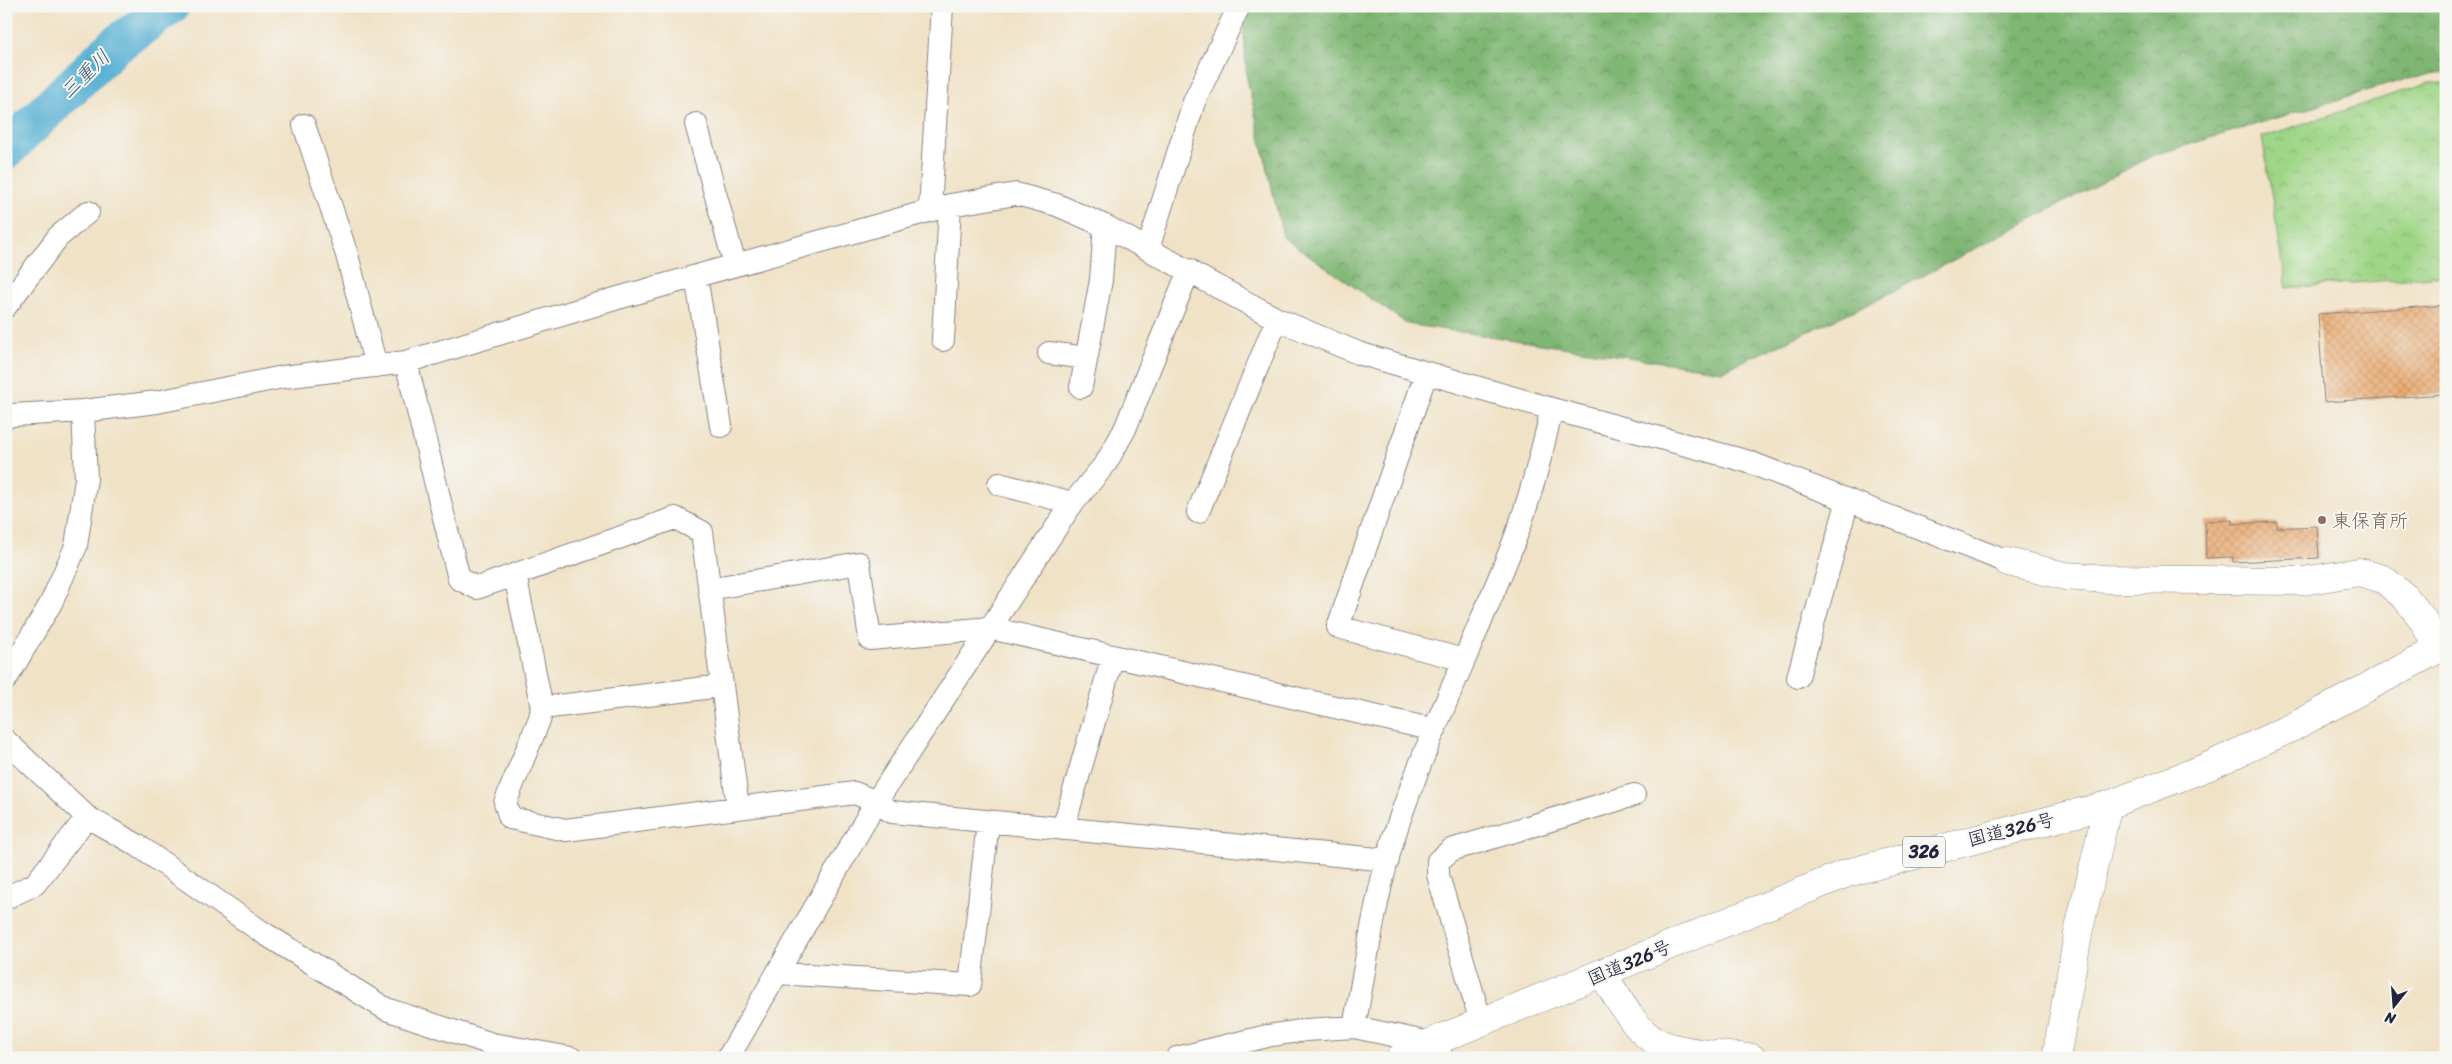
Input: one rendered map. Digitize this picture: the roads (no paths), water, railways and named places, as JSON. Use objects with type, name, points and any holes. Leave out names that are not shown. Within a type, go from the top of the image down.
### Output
[{"type":"main road","points":[[2008,562],[2065,576],[2106,580],[2303,581],[2358,572],[2383,579],[2405,597],[2442,647]]},
{"type":"main road","name":"国道326号","points":[[1400,1058],[1436,1050],[1481,1022],[1847,873],[2108,805],[2207,767],[2293,727],[2442,647]]},
{"type":"main road","points":[[2056,1058],[2078,929],[2108,805]]},
{"type":"main road","points":[[1602,974],[1637,1025],[1656,1042],[1689,1051],[1752,1058]]},
{"type":"street","points":[[942,6],[940,208],[943,340]]},
{"type":"street","points":[[1148,249],[1194,102],[1239,6]]},
{"type":"street","points":[[304,124],[347,255],[376,366]]},
{"type":"street","points":[[696,124],[735,265]]},
{"type":"street","points":[[6,417],[83,411],[157,402],[283,376],[406,362],[735,265],[940,208],[1016,194],[1057,205],[1105,226],[1277,319],[1358,353],[1426,374],[1746,461],[2008,562]]},
{"type":"street","points":[[6,306],[58,237],[88,212]]},
{"type":"street","points":[[1081,386],[1101,280],[1105,226]]},
{"type":"street","points":[[728,1058],[876,802],[1072,504],[1106,463],[1125,429],[1189,270]]},
{"type":"street","points":[[696,277],[721,426]]},
{"type":"street","points":[[1198,512],[1277,319]]},
{"type":"street","points":[[1049,352],[1086,358]]},
{"type":"street","points":[[406,362],[459,579],[477,588],[675,518],[702,532],[738,808]]},
{"type":"street","points":[[1426,374],[1338,627],[1464,660]]},
{"type":"street","points":[[1354,1027],[1380,888],[1398,825],[1434,730],[1514,542],[1537,473],[1552,409]]},
{"type":"street","points":[[6,680],[51,603],[76,546],[86,479],[83,411]]},
{"type":"street","points":[[998,484],[1072,504]]},
{"type":"street","points":[[1798,677],[1848,500]]},
{"type":"street","points":[[710,590],[859,563],[870,639],[990,628],[1434,730]]},
{"type":"street","points":[[515,575],[542,708],[540,718],[505,803],[510,818],[566,830],[855,794],[876,802],[892,812],[1388,860]]},
{"type":"street","points":[[1063,829],[1113,656]]},
{"type":"street","points":[[542,708],[721,686]]},
{"type":"street","points":[[6,741],[87,817],[137,845],[262,932],[386,1009],[492,1044],[571,1058]]},
{"type":"street","points":[[1481,1022],[1438,875],[1438,861],[1451,850],[1634,795]]},
{"type":"street","points":[[6,898],[35,884],[87,817]]},
{"type":"street","points":[[777,974],[970,985],[988,822]]},
{"type":"street","points":[[1177,1058],[1268,1036],[1306,1030],[1354,1027],[1436,1050]]},
{"type":"waterway","name":"三重川","points":[[6,150],[114,46],[170,6]]},
{"type":"place","name":"東保育所","points":[[2322,520]]}]
